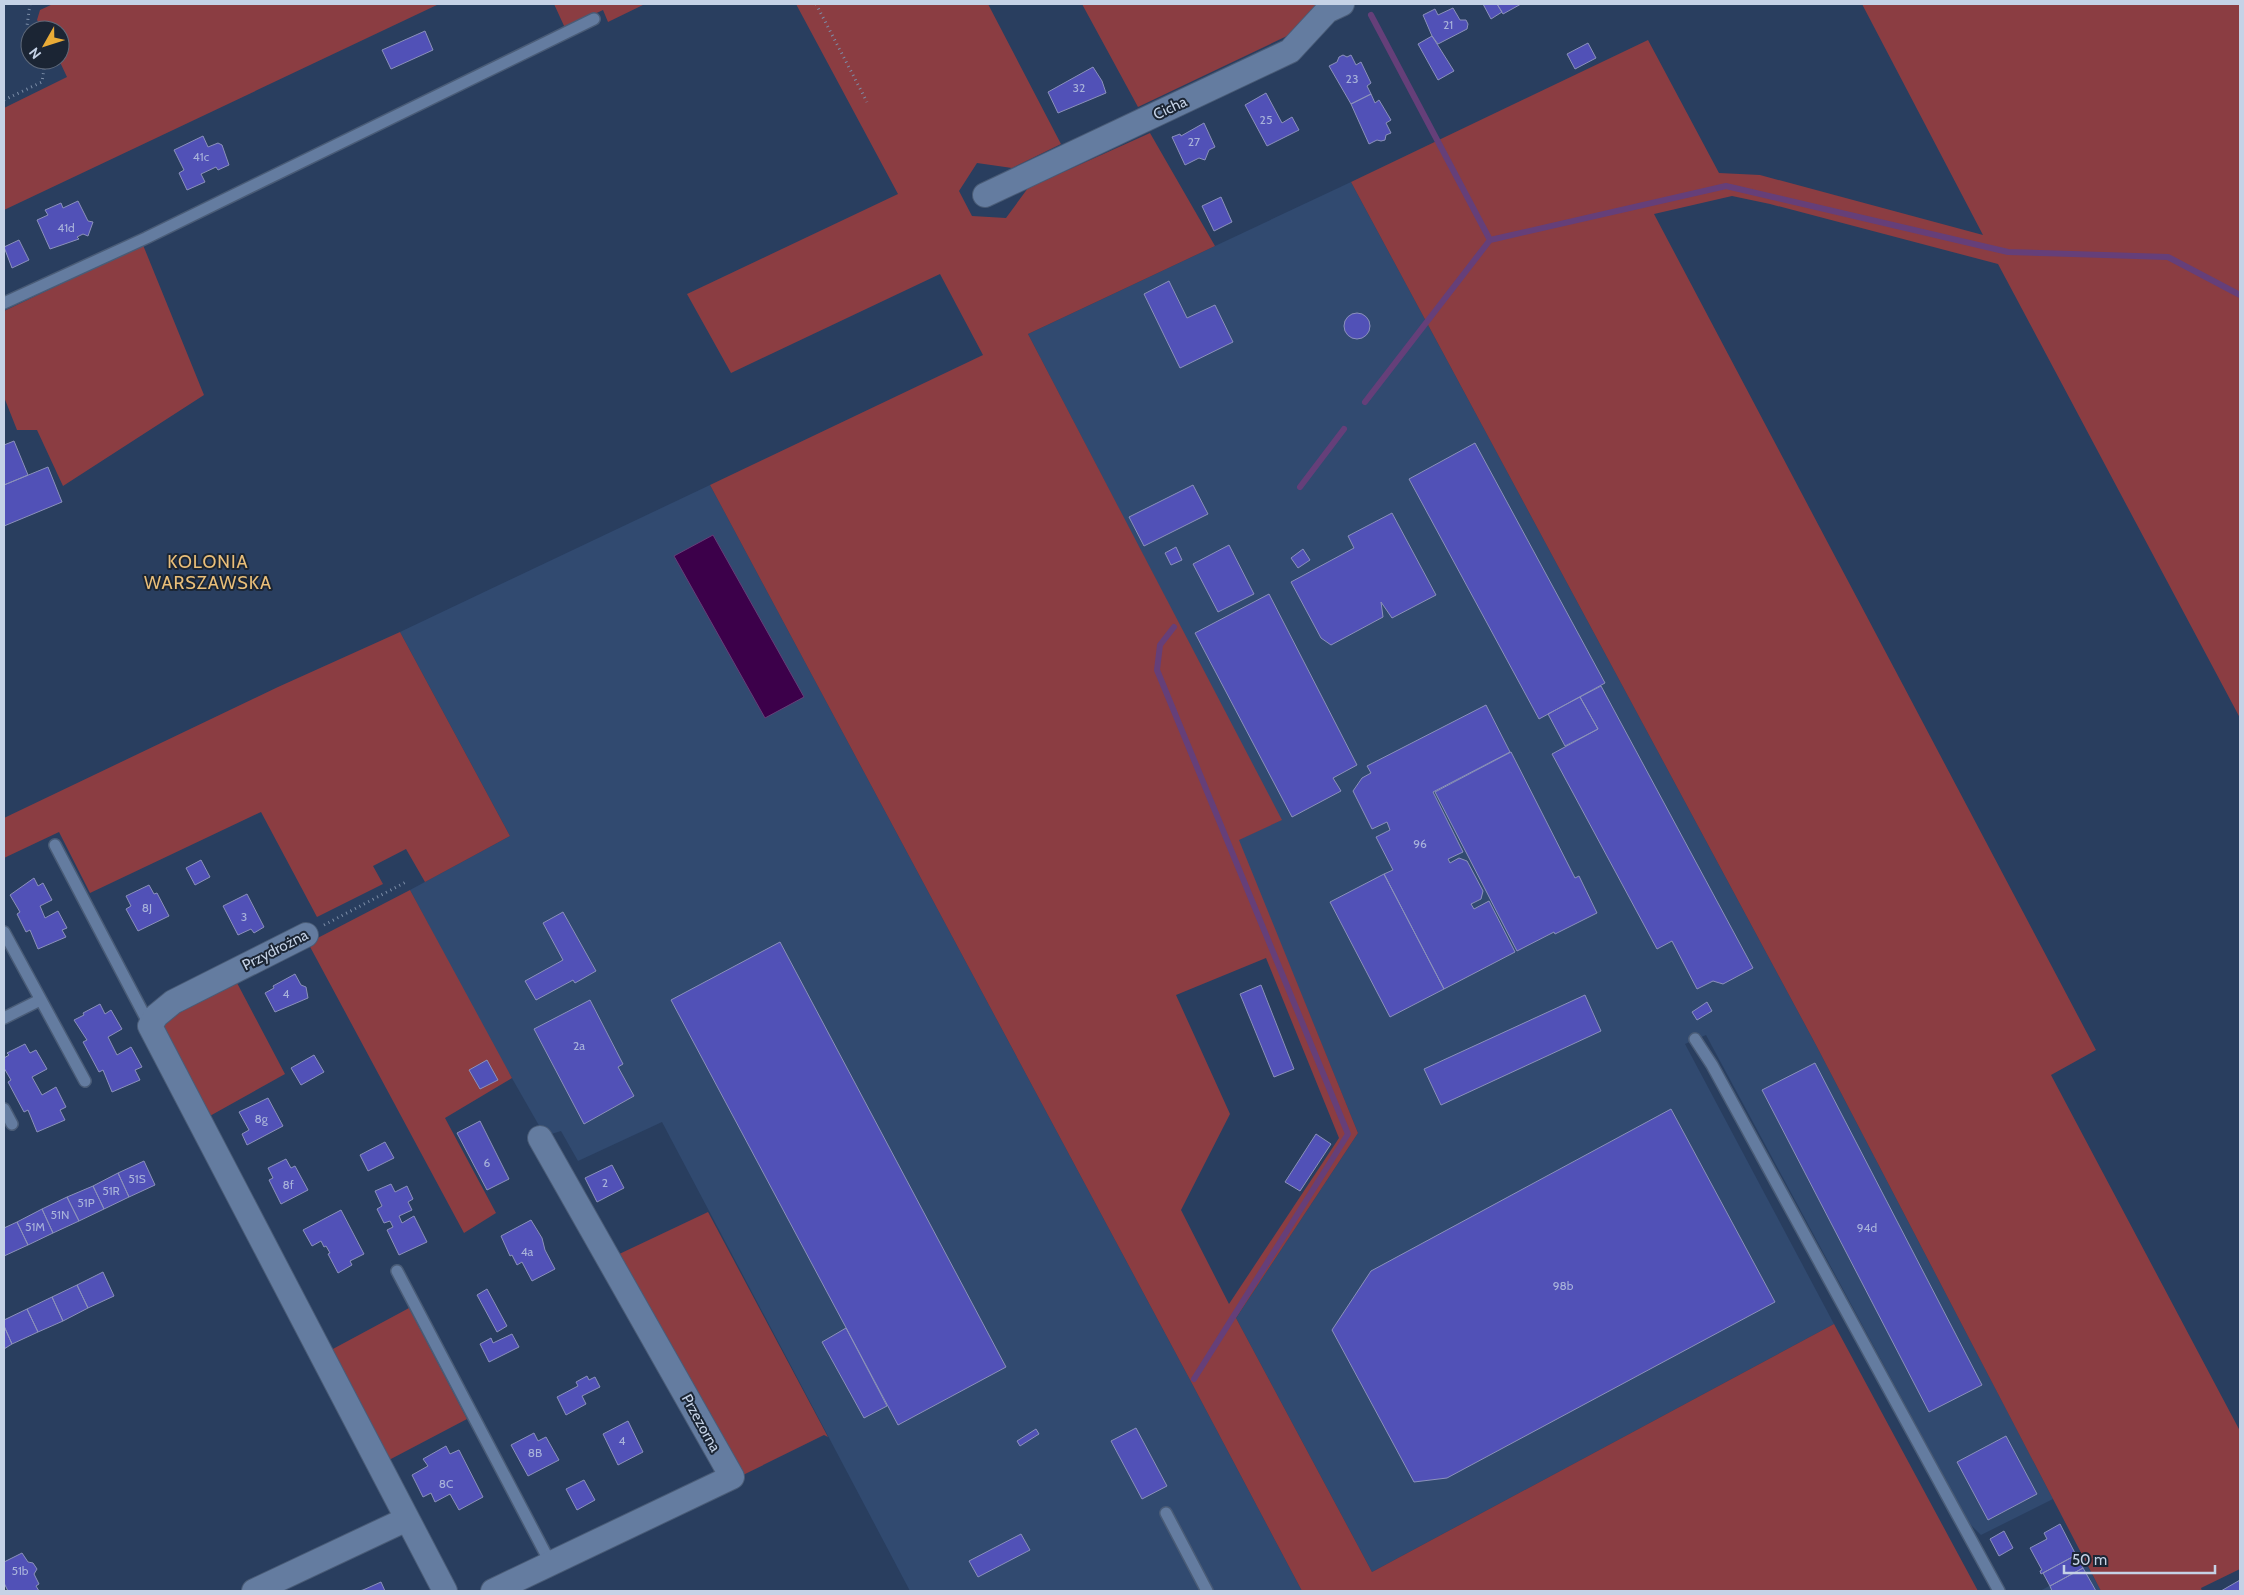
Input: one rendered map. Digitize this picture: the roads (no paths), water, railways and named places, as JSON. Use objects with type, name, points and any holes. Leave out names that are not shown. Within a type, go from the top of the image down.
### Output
[{"type":"street","name":"Cicha","points":[[985,195],[1290,51],[1327,11],[1342,4]]},
{"type":"street","name":"Przydrożna","points":[[150,1026],[156,1016],[173,1002],[306,935]]},
{"type":"street","points":[[150,1026],[445,1591]]},
{"type":"street","name":"Przezorna","points":[[493,1591],[732,1477],[540,1138]]},
{"type":"street","points":[[254,1591],[407,1519]]},
{"type":"lane","points":[[4,304],[146,238],[594,19]]},
{"type":"lane","points":[[55,845],[150,1026]]},
{"type":"lane","points":[[4,932],[85,1081]]},
{"type":"lane","points":[[4,1018],[40,1000]]},
{"type":"lane","points":[[1695,1039],[1712,1065],[2000,1591]]},
{"type":"lane","points":[[4,1109],[12,1124]]},
{"type":"lane","points":[[397,1271],[551,1564]]},
{"type":"lane","points":[[1166,1513],[1207,1591]]},
{"type":"waterway","points":[[1371,15],[1490,240]]},
{"type":"waterway","points":[[1365,402],[1490,240],[1726,186],[2008,252],[2168,257],[2240,295]]},
{"type":"waterway","points":[[1300,487],[1344,429]]},
{"type":"waterway","points":[[1174,627],[1160,645],[1157,670],[1348,1134],[1194,1379]]},
{"type":"district","name":"KOLONIA WARSZAWSKA","points":[[208,572]]}]
